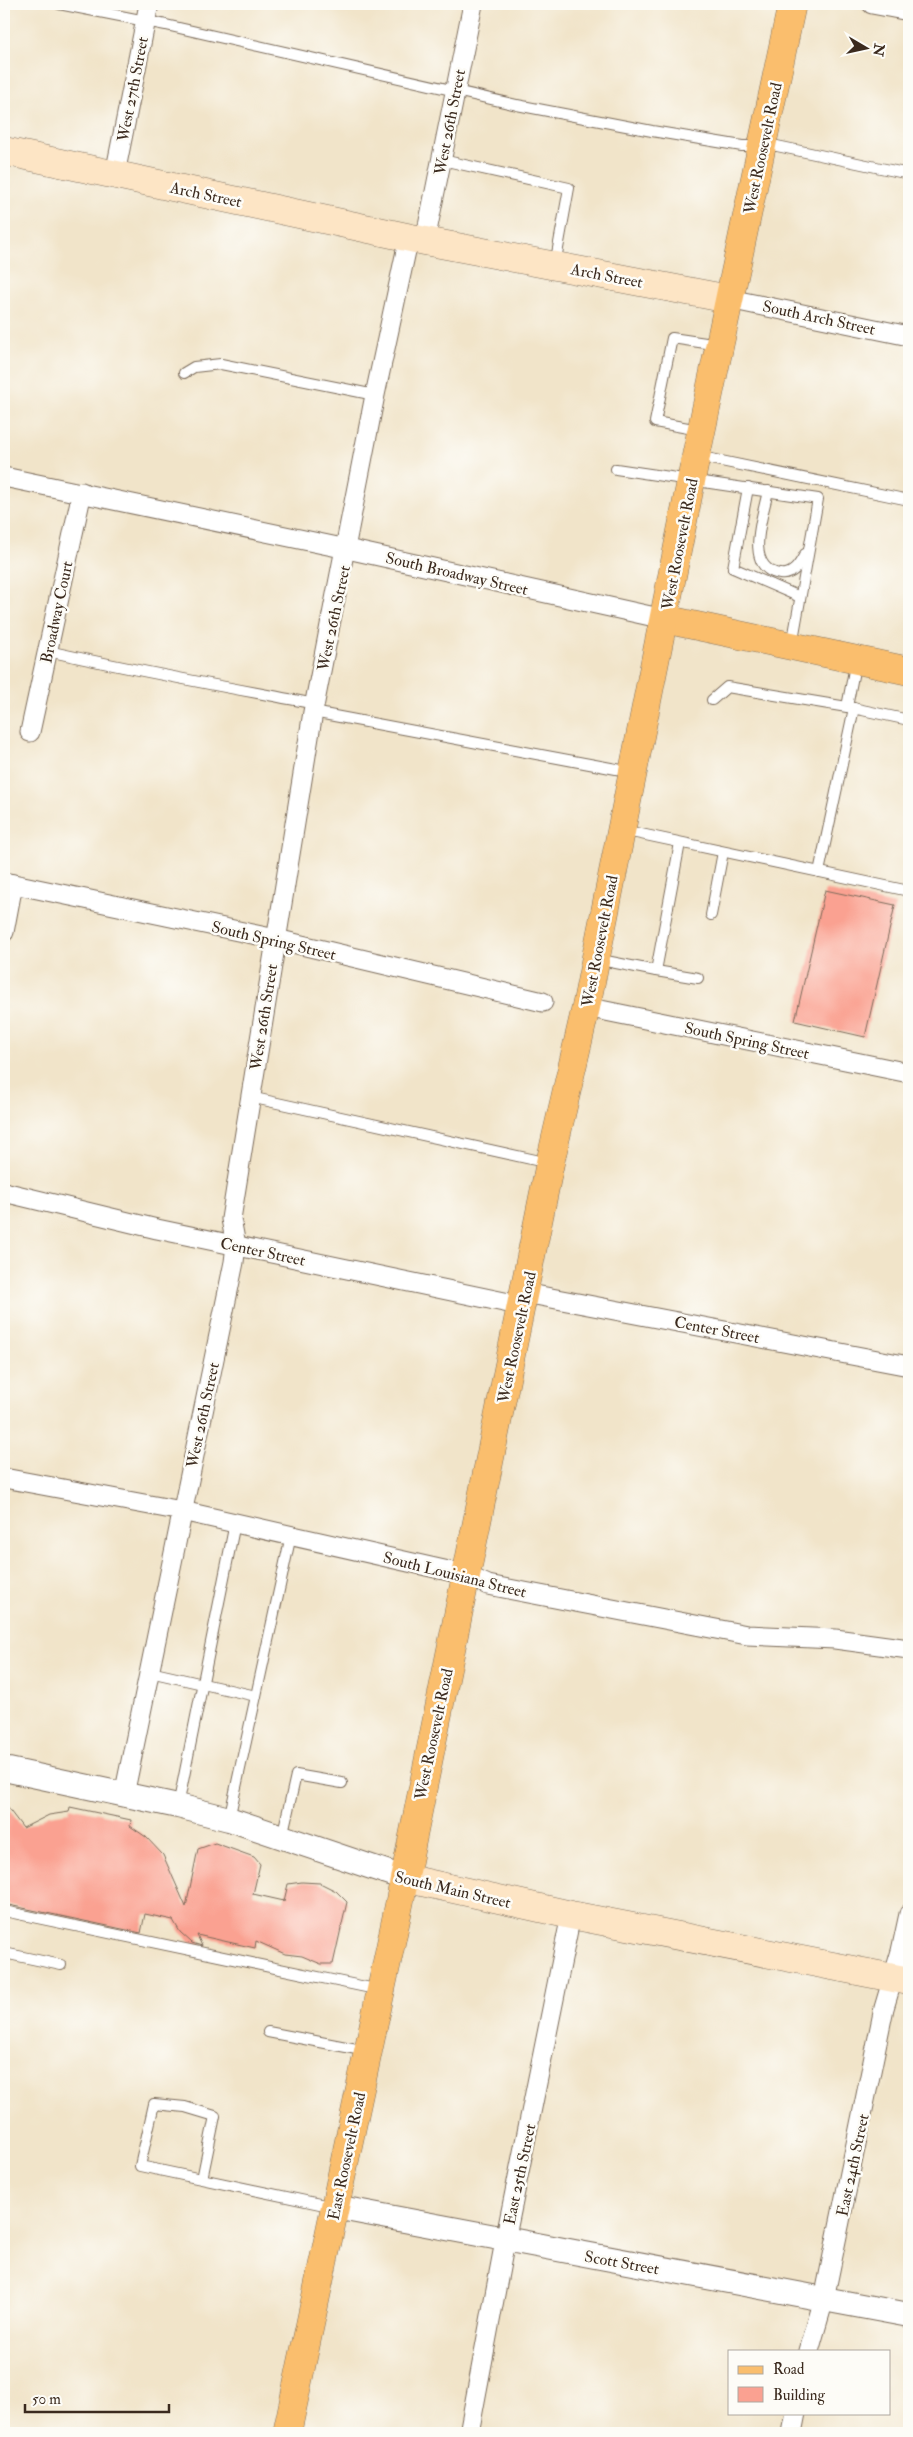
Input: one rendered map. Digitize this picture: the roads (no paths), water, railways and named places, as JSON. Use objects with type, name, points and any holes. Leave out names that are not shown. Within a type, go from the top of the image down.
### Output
[{"type":"main road","name":"West Roosevelt Road","points":[[404,1878],[524,1299],[550,1163],[586,1007],[594,959],[622,830],[697,455],[792,4]]},
{"type":"main road","name":"Arch Street","points":[[4,151],[417,239],[730,298]]},
{"type":"main road","name":"South Broadway Street","points":[[664,619],[909,671]]},
{"type":"main road","name":"South Main Street","points":[[404,1878],[571,1915],[900,1980]]},
{"type":"main road","name":"East Roosevelt Road","points":[[287,2433],[404,1878]]},
{"type":"street","name":"West 26th Street","points":[[124,1795],[236,1246],[231,1219],[250,1097],[314,708],[347,549],[375,395],[417,239],[442,160],[474,4]]},
{"type":"street","points":[[872,4],[909,11]]},
{"type":"street","name":"West 27th Street","points":[[115,174],[147,12]]},
{"type":"street","name":"South Arch Street","points":[[730,298],[909,336]]},
{"type":"street","name":"South Broadway Street","points":[[4,477],[347,549],[664,619]]},
{"type":"street","name":"Broadway Court","points":[[30,732],[82,492]]},
{"type":"street","points":[[4,932],[8,883]]},
{"type":"street","name":"South Spring Street","points":[[8,883],[276,939],[543,1002]]},
{"type":"street","name":"South Spring Street","points":[[586,1007],[909,1073]]},
{"type":"street","name":"Center Street","points":[[4,1192],[236,1246],[524,1299],[909,1366]]},
{"type":"street","name":"South Louisiana Street","points":[[4,1478],[182,1511],[466,1575],[488,1585],[708,1628],[747,1634],[835,1639],[909,1649]]},
{"type":"street","name":"South Main Street","points":[[4,1769],[178,1806],[229,1819],[404,1878]]},
{"type":"street","name":"East 24th Street","points":[[810,2350],[900,1980],[901,1951],[909,1914]]},
{"type":"street","name":"East 25th Street","points":[[469,2433],[505,2241],[571,1915]]},
{"type":"street","name":"Scott Street","points":[[335,2207],[505,2241],[909,2315]]},
{"type":"street","points":[[792,2433],[796,2414]]},
{"type":"lane","points":[[59,4],[147,12],[456,91],[652,131],[762,148],[777,146],[909,174]]},
{"type":"lane","points":[[442,160],[569,188],[555,266]]},
{"type":"lane","points":[[720,345],[672,338],[655,422],[697,455],[748,488],[818,499]]},
{"type":"lane","points":[[184,373],[194,367],[221,364],[375,395]]},
{"type":"lane","points":[[616,468],[697,455],[909,500]]},
{"type":"lane","points":[[792,646],[821,482]]},
{"type":"lane","points":[[748,488],[733,568],[800,598]]},
{"type":"lane","points":[[768,491],[758,557],[764,568],[771,572],[784,574],[798,568],[805,554],[811,526],[816,517]]},
{"type":"lane","points":[[48,651],[122,668],[179,677],[314,708],[633,772]]},
{"type":"lane","points":[[819,872],[850,707],[856,660]]},
{"type":"lane","points":[[712,700],[726,687],[850,707],[909,720]]},
{"type":"lane","points":[[622,830],[909,891]]},
{"type":"lane","points":[[656,971],[680,843]]},
{"type":"lane","points":[[711,915],[723,852]]},
{"type":"lane","points":[[594,959],[698,978]]},
{"type":"lane","points":[[250,1097],[550,1163]]},
{"type":"lane","points":[[178,1806],[235,1523]]},
{"type":"lane","points":[[229,1819],[291,1535]]},
{"type":"lane","points":[[150,1672],[256,1696]]},
{"type":"lane","points":[[282,1838],[296,1775],[342,1783]]},
{"type":"lane","points":[[4,1911],[381,1990]]},
{"type":"lane","points":[[4,1953],[61,1965]]},
{"type":"lane","points":[[268,2032],[368,2051]]},
{"type":"lane","points":[[202,2179],[215,2116],[185,2107],[154,2104],[140,2166],[335,2207]]}]
